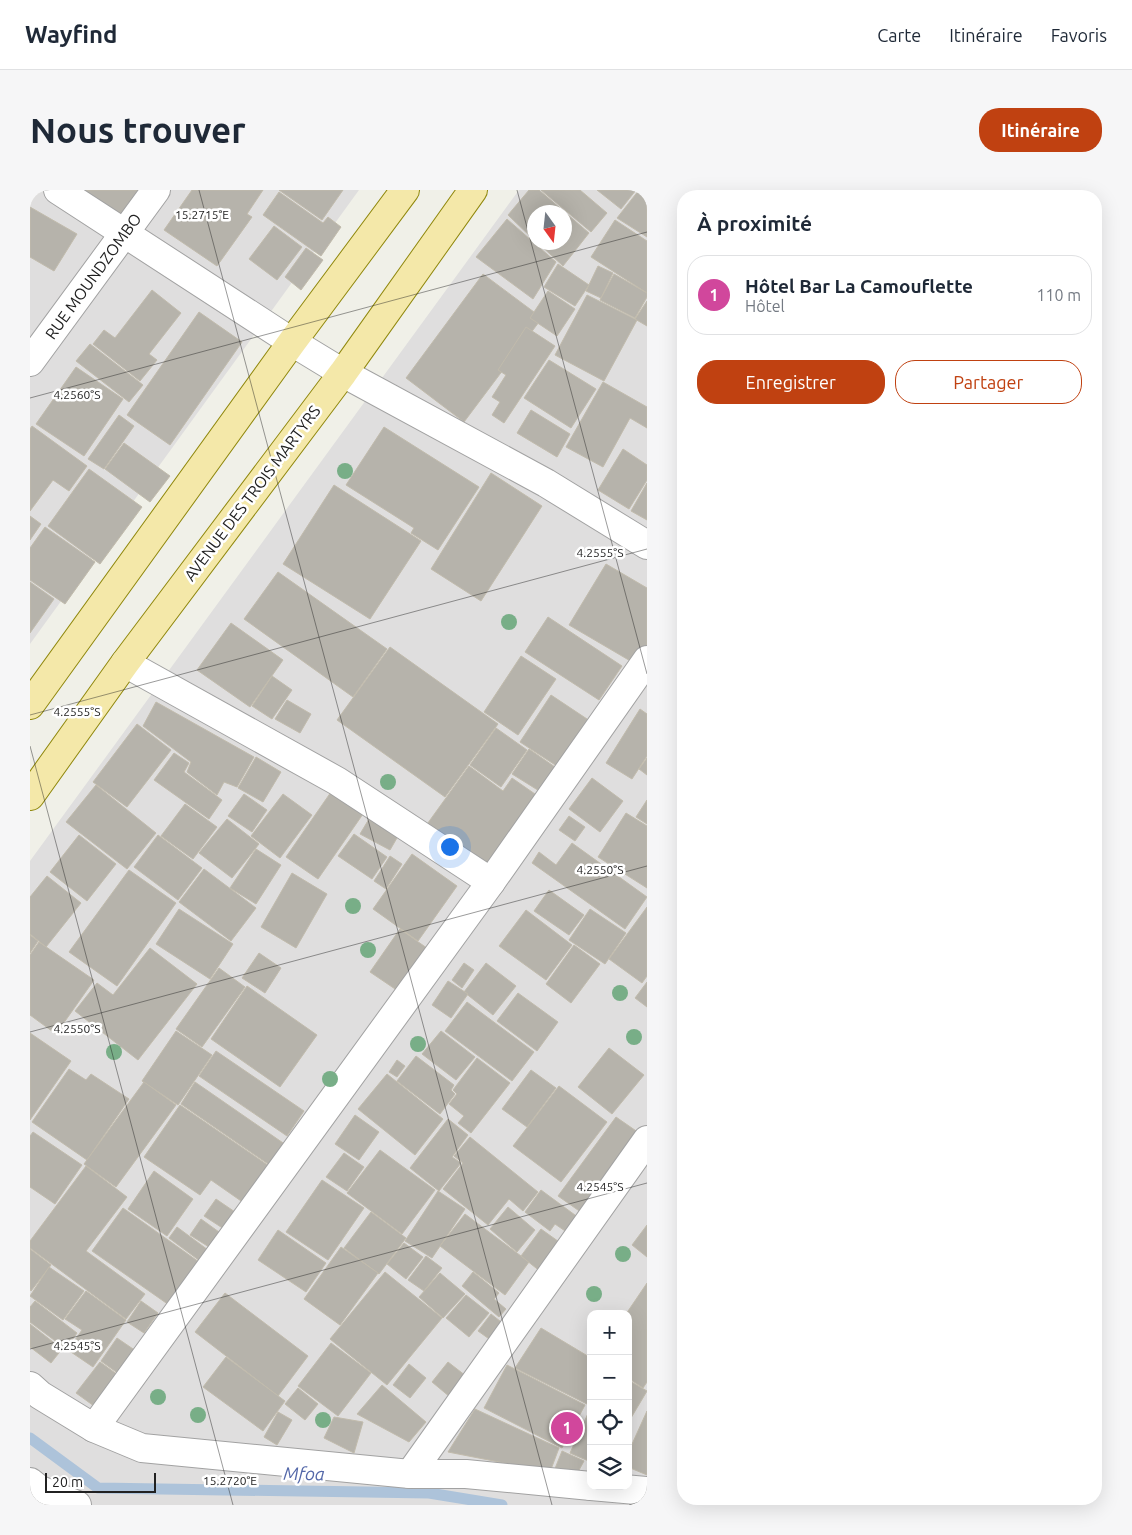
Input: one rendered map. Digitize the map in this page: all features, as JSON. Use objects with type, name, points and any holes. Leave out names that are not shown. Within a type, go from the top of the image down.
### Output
[{"type":"main road","points":[[30,705],[292,342],[405,190]]},
{"type":"main road","name":"AVENUE DES TROIS MARTYRS","points":[[30,796],[125,663],[343,373],[473,190]]},
{"type":"street","points":[[58,190],[343,373],[546,483],[647,545]]},
{"type":"street","name":"RUE MOUNDZOMBO","points":[[30,362],[156,190]]},
{"type":"street","points":[[94,1428],[491,882],[647,660]]},
{"type":"street","points":[[125,663],[337,781],[491,882]]},
{"type":"street","points":[[410,1474],[647,1140]]},
{"type":"street","points":[[30,1386],[40,1395],[94,1428],[142,1448],[410,1474],[466,1474],[587,1486]]},
{"type":"street","points":[[632,1490],[647,1491]]},
{"type":"street","points":[[34,1492],[78,1505]]},
{"type":"shaded area","points":[[30,190],[359,190],[30,644]]},
{"type":"shaded area","points":[[519,190],[647,190],[647,1505],[30,1505],[30,861]]},
{"type":"building","points":[[71,190],[140,190],[118,222]]},
{"type":"building","points":[[192,190],[263,190],[247,214],[252,217],[217,266],[164,230]]},
{"type":"building","points":[[279,190],[343,190],[322,220]]},
{"type":"building","points":[[529,190],[539,190],[556,205],[527,205],[527,233],[508,215]]},
{"type":"building","points":[[541,190],[580,190],[607,213],[591,232],[572,216],[572,205],[559,205]]},
{"type":"building","points":[[597,190],[636,190],[621,209]]},
{"type":"building","points":[[639,190],[647,190],[647,237],[617,218]]},
{"type":"building","points":[[279,192],[323,223],[328,217],[341,227],[321,256],[263,215]]},
{"type":"building","points":[[30,207],[77,234],[54,271],[30,257]]},
{"type":"building","points":[[572,218],[589,233],[563,266],[546,250],[572,250]]},
{"type":"building","points":[[507,219],[527,237],[527,250],[542,250],[556,262],[533,299],[476,257]]},
{"type":"building","points":[[615,220],[647,241],[647,293],[591,257]]},
{"type":"building","points":[[274,226],[302,247],[277,280],[249,259]]},
{"type":"building","points":[[306,248],[323,260],[301,290],[285,277]]},
{"type":"building","points":[[558,264],[589,285],[575,306],[544,287]]},
{"type":"building","points":[[598,266],[613,273],[601,298],[586,291]]},
{"type":"building","points":[[483,274],[542,318],[464,422],[406,378]]},
{"type":"building","points":[[614,274],[647,293],[647,297],[635,318],[600,300]]},
{"type":"building","points":[[152,290],[181,313],[149,354],[157,360],[140,381],[93,344],[104,330],[115,338]]},
{"type":"building","points":[[548,291],[575,309],[557,336],[530,318]]},
{"type":"building","points":[[587,295],[637,320],[604,381],[555,355]]},
{"type":"building","points":[[647,301],[647,326],[635,319]]},
{"type":"building","points":[[199,312],[242,342],[170,445],[127,415]]},
{"type":"building","points":[[526,327],[555,346],[504,423],[492,415],[500,402],[492,397],[506,375],[498,370]]},
{"type":"building","points":[[90,344],[143,385],[129,402],[76,361]]},
{"type":"building","points":[[549,360],[596,389],[571,428],[524,398]]},
{"type":"building","points":[[76,367],[123,399],[84,456],[36,424]]},
{"type":"building","points":[[603,382],[647,407],[647,428],[630,418],[603,467],[566,447]]},
{"type":"building","points":[[531,410],[570,434],[557,457],[517,433]]},
{"type":"building","points":[[119,415],[134,426],[104,469],[88,459]]},
{"type":"building","points":[[32,426],[87,466],[69,491],[53,480],[30,511],[30,429]]},
{"type":"building","points":[[384,427],[479,487],[438,550],[411,533],[414,528],[346,485]]},
{"type":"building","points":[[124,443],[170,476],[150,502],[105,469]]},
{"type":"building","points":[[623,449],[647,465],[647,480],[629,509],[598,490]]},
{"type":"building","points":[[89,469],[142,507],[100,564],[48,526]]},
{"type":"building","points":[[491,473],[542,506],[481,601],[431,569]]},
{"type":"building","points":[[647,483],[647,520],[631,511]]},
{"type":"building","points":[[334,485],[421,541],[370,619],[283,564]]},
{"type":"building","points":[[30,516],[41,524],[30,540]]},
{"type":"building","points":[[45,527],[95,562],[65,604],[30,580],[30,548]]},
{"type":"building","points":[[606,564],[647,588],[647,652],[639,666],[569,625]]},
{"type":"building","points":[[278,572],[387,649],[353,697],[244,619]]},
{"type":"building","points":[[30,582],[54,599],[30,633]]},
{"type":"building","points":[[548,617],[622,666],[599,700],[525,652]]},
{"type":"building","points":[[231,623],[283,660],[250,707],[197,670]]},
{"type":"building","points":[[390,647],[498,724],[445,797],[337,720]]},
{"type":"building","points":[[521,656],[556,679],[518,735],[484,712]]},
{"type":"building","points":[[272,676],[292,690],[272,719],[252,706]]},
{"type":"building","points":[[551,695],[593,723],[563,770],[520,742]]},
{"type":"building","points":[[287,700],[311,714],[300,733],[275,719]]},
{"type":"building","points":[[156,702],[254,757],[237,787],[224,782],[217,795],[187,772],[191,762],[143,726]]},
{"type":"building","points":[[640,709],[647,714],[647,756],[632,779],[606,763]]},
{"type":"building","points":[[137,724],[171,750],[127,807],[93,782]]},
{"type":"building","points":[[496,728],[527,750],[501,787],[470,765]]},
{"type":"building","points":[[529,749],[565,774],[549,797],[512,774]]},
{"type":"building","points":[[174,753],[189,763],[184,772],[222,800],[209,819],[154,780]]},
{"type":"building","points":[[256,757],[281,772],[263,802],[238,788]]},
{"type":"building","points":[[647,758],[647,775],[639,769]]},
{"type":"building","points":[[469,766],[503,791],[512,778],[545,801],[492,874],[425,827]]},
{"type":"building","points":[[592,778],[623,801],[600,832],[569,809]]},
{"type":"building","points":[[96,785],[156,833],[127,869],[66,822]]},
{"type":"building","points":[[331,792],[363,814],[318,879],[286,857]]},
{"type":"building","points":[[244,794],[267,810],[252,832],[228,816]]},
{"type":"building","points":[[283,794],[312,815],[280,858],[251,836]]},
{"type":"building","points":[[647,800],[647,824],[636,817]]},
{"type":"building","points":[[185,804],[217,827],[193,859],[161,836]]},
{"type":"building","points":[[626,813],[647,826],[647,888],[598,857]]},
{"type":"building","points":[[372,814],[401,831],[390,850],[360,834]]},
{"type":"building","points":[[569,816],[585,827],[575,841],[559,830]]},
{"type":"building","points":[[227,819],[259,844],[232,878],[199,853]]},
{"type":"building","points":[[354,834],[387,857],[372,879],[338,856]]},
{"type":"building","points":[[79,835],[116,864],[87,901],[50,872]]},
{"type":"building","points":[[158,835],[202,868],[178,900],[134,867]]},
{"type":"building","points":[[572,843],[647,897],[625,929],[532,863],[539,852],[556,865]]},
{"type":"building","points":[[256,849],[281,865],[256,904],[230,888]]},
{"type":"building","points":[[412,854],[457,886],[418,941],[373,909]]},
{"type":"building","points":[[390,856],[402,864],[386,889],[374,881]]},
{"type":"building","points":[[204,869],[256,908],[231,941],[179,902]]},
{"type":"building","points":[[129,870],[176,903],[117,986],[69,952]]},
{"type":"building","points":[[292,873],[327,894],[296,948],[261,927]]},
{"type":"building","points":[[47,876],[81,903],[46,947],[30,934],[30,897]]},
{"type":"building","points":[[549,890],[584,915],[569,935],[534,911]]},
{"type":"building","points":[[647,907],[647,976],[642,983],[609,959]]},
{"type":"building","points":[[179,909],[233,944],[210,979],[156,944]]},
{"type":"building","points":[[590,909],[626,933],[605,964],[569,940]]},
{"type":"building","points":[[526,910],[572,945],[546,980],[499,946]]},
{"type":"building","points":[[400,929],[431,951],[401,993],[370,972]]},
{"type":"building","points":[[30,935],[38,941],[30,953]]},
{"type":"building","points":[[39,942],[94,980],[56,1034],[30,1015],[30,955]]},
{"type":"building","points":[[574,945],[600,964],[571,1003],[546,984]]},
{"type":"building","points":[[150,948],[197,984],[138,1060],[75,1011],[97,983],[113,995]]},
{"type":"building","points":[[259,953],[281,968],[265,993],[242,978]]},
{"type":"building","points":[[464,963],[474,970],[462,988],[452,980]]},
{"type":"building","points":[[486,963],[516,986],[493,1015],[464,992]]},
{"type":"building","points":[[219,968],[245,987],[202,1047],[176,1029]]},
{"type":"building","points":[[448,981],[468,994],[451,1018],[432,1005]]},
{"type":"building","points":[[647,982],[647,1007],[635,998]]},
{"type":"building","points":[[247,986],[317,1035],[280,1087],[211,1039]]},
{"type":"building","points":[[518,993],[558,1022],[537,1051],[497,1021]]},
{"type":"building","points":[[467,1002],[534,1052],[512,1081],[445,1031]]},
{"type":"building","points":[[176,1031],[212,1055],[178,1105],[142,1081]]},
{"type":"building","points":[[441,1031],[475,1057],[456,1080],[422,1054]]},
{"type":"building","points":[[30,1033],[71,1061],[30,1120]]},
{"type":"building","points":[[609,1048],[644,1075],[612,1114],[578,1087]]},
{"type":"building","points":[[216,1051],[304,1111],[287,1136],[199,1076]]},
{"type":"building","points":[[416,1056],[454,1085],[451,1090],[455,1094],[440,1114],[397,1081]]},
{"type":"building","points":[[477,1058],[510,1083],[471,1133],[458,1123],[464,1116],[449,1104],[457,1094],[453,1090]]},
{"type":"building","points":[[397,1060],[405,1066],[397,1077],[389,1072]]},
{"type":"building","points":[[69,1069],[86,1080],[91,1074],[129,1099],[87,1160],[32,1122]]},
{"type":"building","points":[[531,1070],[556,1088],[527,1127],[502,1109]]},
{"type":"building","points":[[387,1074],[443,1119],[415,1155],[358,1109]]},
{"type":"building","points":[[144,1082],[176,1105],[116,1187],[84,1164]]},
{"type":"building","points":[[195,1082],[286,1145],[271,1166],[181,1104]]},
{"type":"building","points":[[559,1086],[607,1122],[561,1182],[513,1146]]},
{"type":"building","points":[[180,1105],[269,1166],[244,1203],[211,1180],[200,1195],[144,1157]]},
{"type":"building","points":[[355,1115],[379,1132],[359,1160],[335,1144]]},
{"type":"building","points":[[616,1117],[642,1135],[585,1215],[558,1196]]},
{"type":"building","points":[[448,1119],[468,1135],[452,1157],[461,1163],[439,1191],[410,1168]]},
{"type":"building","points":[[33,1132],[82,1165],[55,1204],[30,1187],[30,1136]]},
{"type":"building","points":[[470,1137],[538,1192],[523,1211],[509,1199],[488,1225],[443,1189],[463,1163],[454,1156]]},
{"type":"building","points":[[380,1150],[435,1190],[402,1234],[347,1193]]},
{"type":"building","points":[[344,1153],[364,1167],[347,1191],[326,1177]]},
{"type":"building","points":[[86,1166],[127,1197],[86,1251],[145,1294],[126,1319],[30,1248],[30,1241]]},
{"type":"building","points":[[154,1171],[193,1199],[167,1236],[128,1209]]},
{"type":"building","points":[[322,1180],[364,1208],[328,1260],[286,1232]]},
{"type":"building","points":[[541,1190],[579,1218],[568,1233],[555,1224],[550,1231],[525,1212]]},
{"type":"building","points":[[438,1191],[465,1209],[432,1258],[405,1241]]},
{"type":"building","points":[[216,1199],[235,1212],[224,1229],[204,1216]]},
{"type":"building","points":[[508,1207],[535,1230],[517,1252],[490,1229]]},
{"type":"building","points":[[123,1208],[199,1262],[169,1305],[92,1251]]},
{"type":"building","points":[[371,1212],[406,1238],[379,1274],[344,1248]]},
{"type":"building","points":[[465,1214],[529,1262],[505,1295],[440,1246]]},
{"type":"building","points":[[201,1219],[219,1232],[209,1247],[190,1235]]},
{"type":"building","points":[[647,1225],[647,1257],[632,1245]]},
{"type":"building","points":[[177,1227],[208,1250],[200,1261],[169,1238]]},
{"type":"building","points":[[541,1229],[562,1244],[541,1272],[521,1256]]},
{"type":"building","points":[[278,1230],[326,1263],[306,1292],[258,1260]]},
{"type":"building","points":[[404,1243],[423,1257],[406,1279],[387,1264]]},
{"type":"building","points":[[341,1247],[378,1273],[340,1325],[304,1299]]},
{"type":"building","points":[[30,1249],[51,1265],[31,1291],[30,1289]]},
{"type":"building","points":[[426,1256],[442,1268],[424,1291],[408,1280]]},
{"type":"building","points":[[49,1267],[84,1291],[63,1320],[30,1296]]},
{"type":"building","points":[[385,1272],[442,1318],[387,1385],[330,1339]]},
{"type":"building","points":[[473,1272],[499,1293],[494,1299],[506,1309],[499,1317],[462,1286]]},
{"type":"building","points":[[440,1273],[465,1294],[443,1318],[419,1297]]},
{"type":"building","points":[[647,1283],[647,1382],[643,1388],[632,1381],[632,1310],[629,1310]]},
{"type":"building","points":[[86,1291],[126,1320],[93,1367],[68,1350],[82,1330],[65,1319]]},
{"type":"building","points":[[225,1293],[308,1356],[278,1396],[195,1332]]},
{"type":"building","points":[[466,1295],[489,1313],[469,1337],[446,1318]]},
{"type":"building","points":[[35,1301],[77,1333],[66,1349],[30,1322],[30,1307]]},
{"type":"building","points":[[141,1301],[158,1313],[144,1333],[127,1322]]},
{"type":"building","points":[[491,1314],[505,1325],[492,1341],[478,1331]]},
{"type":"building","points":[[30,1324],[62,1349],[51,1363],[30,1347]]},
{"type":"building","points":[[541,1328],[587,1356],[587,1404],[515,1368]]},
{"type":"building","points":[[117,1338],[136,1351],[119,1374],[101,1361]]},
{"type":"building","points":[[331,1343],[371,1373],[338,1416],[298,1386]]},
{"type":"building","points":[[226,1357],[285,1401],[263,1431],[203,1387]]},
{"type":"building","points":[[100,1362],[118,1375],[94,1406],[76,1393]]},
{"type":"building","points":[[448,1362],[466,1376],[450,1397],[432,1382]]},
{"type":"building","points":[[409,1364],[426,1378],[410,1398],[393,1385]]},
{"type":"building","points":[[507,1365],[585,1405],[562,1448],[484,1408]]},
{"type":"building","points":[[632,1382],[647,1391],[632,1416]]},
{"type":"building","points":[[382,1385],[426,1422],[409,1442],[357,1414]]},
{"type":"building","points":[[298,1388],[318,1404],[305,1420],[285,1404]]},
{"type":"building","points":[[475,1409],[559,1448],[550,1472],[448,1452]]},
{"type":"building","points":[[647,1411],[647,1475],[632,1469],[632,1444]]},
{"type":"building","points":[[278,1412],[292,1420],[277,1445],[264,1437]]},
{"type":"building","points":[[587,1416],[587,1460],[570,1453]]},
{"type":"building","points":[[334,1417],[363,1422],[354,1453],[324,1438]]},
{"type":"building","points":[[562,1451],[584,1461],[578,1472],[554,1471]]},
{"type":"waterway","name":"Mfoa","points":[[30,1438],[98,1488],[429,1493],[502,1505]]},
{"type":"place","name":"Hôtel Bar La Camouflette","points":[[567,1428]]}]
